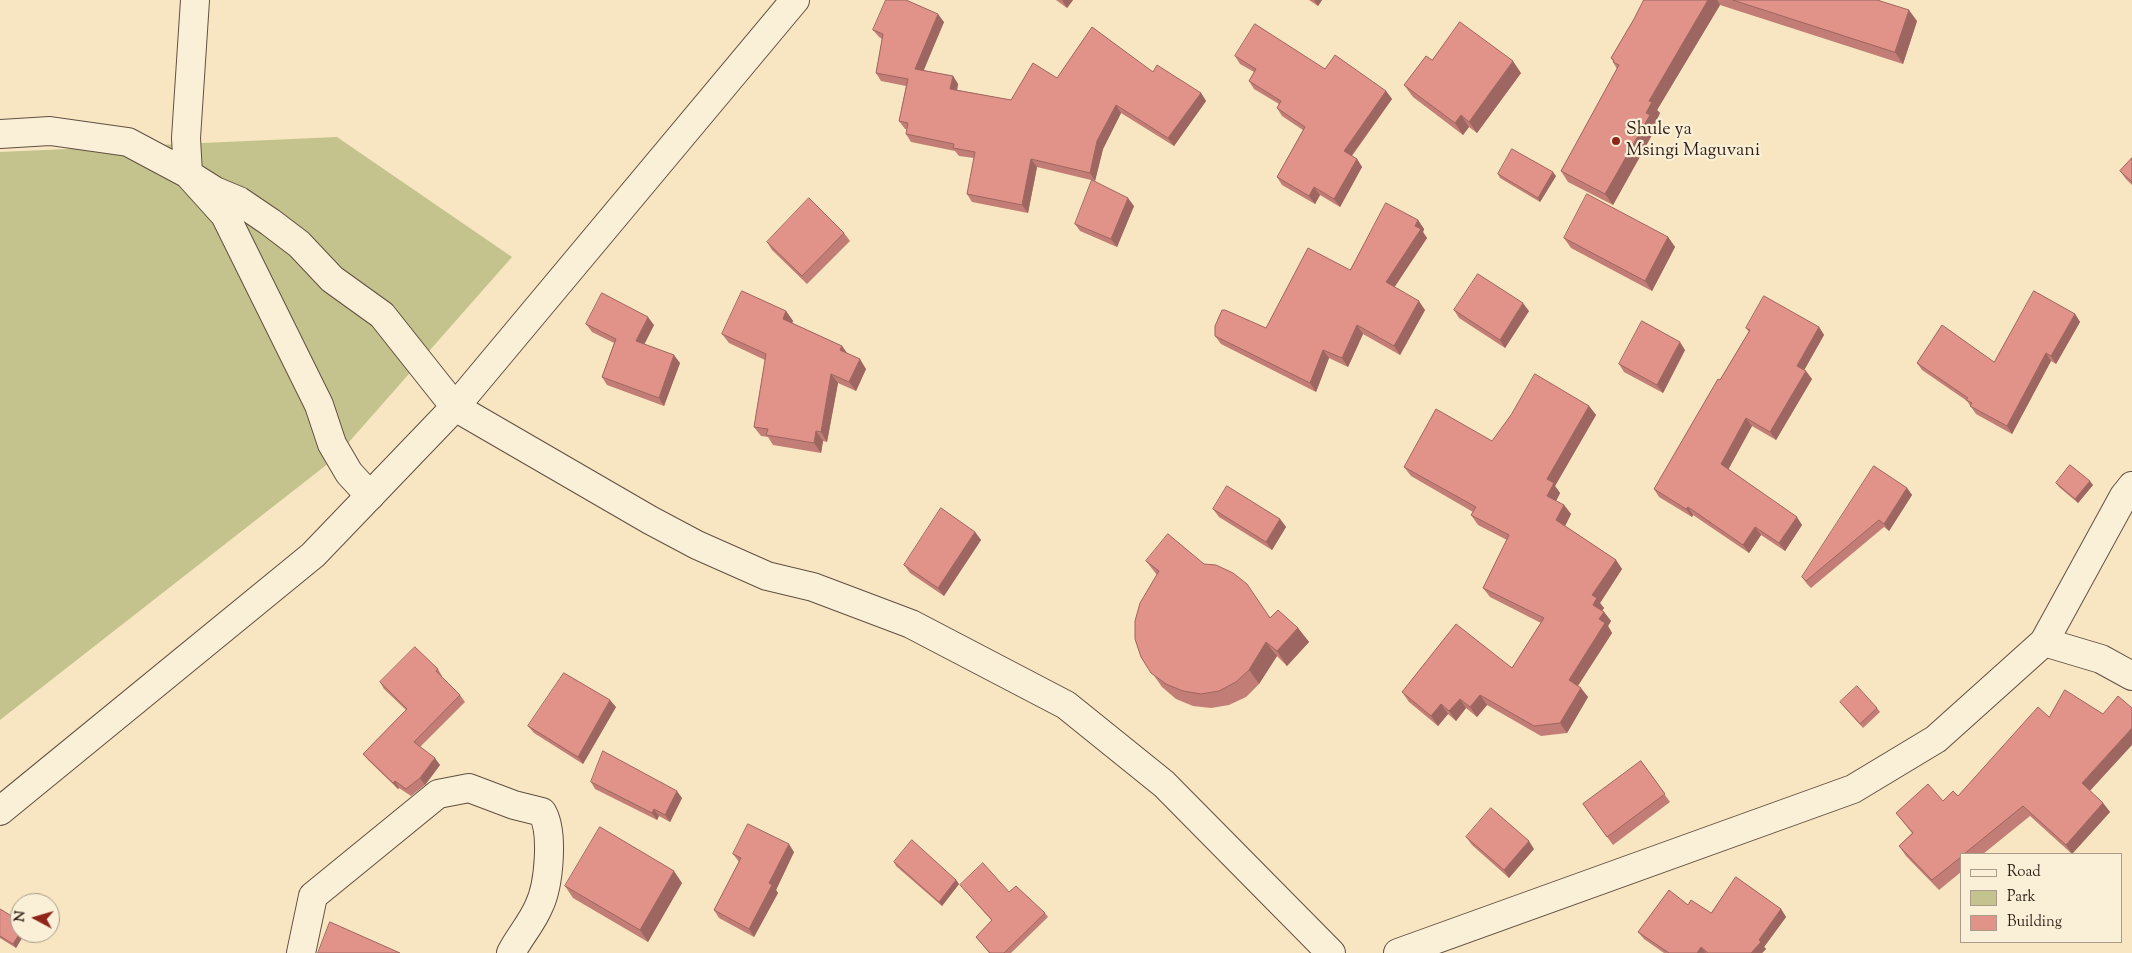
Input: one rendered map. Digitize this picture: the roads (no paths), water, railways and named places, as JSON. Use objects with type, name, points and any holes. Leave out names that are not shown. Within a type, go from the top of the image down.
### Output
[{"type":"street","points":[[195,0],[186,138],[188,174],[225,215],[319,405],[332,444],[349,473],[370,496]]},
{"type":"street","points":[[0,811],[313,555],[456,407],[795,0]]},
{"type":"street","points":[[0,134],[50,131],[128,142],[188,174],[215,191],[239,201],[299,244],[332,279],[382,314],[456,407],[591,487],[698,544],[767,576],[813,587],[911,624],[1066,705],[1164,784],[1331,953]]},
{"type":"street","points":[[1398,953],[1853,789],[1936,739],[2044,642],[2124,496],[2132,486]]},
{"type":"street","points":[[2044,642],[2101,659],[2132,676]]},
{"type":"street","points":[[301,953],[313,896],[438,794],[469,788],[514,805],[542,812],[547,820],[548,856],[546,884],[539,907],[511,953]]},
{"type":"place","name":"Shule ya Msingi Maguvani","points":[[1616,141]]}]
